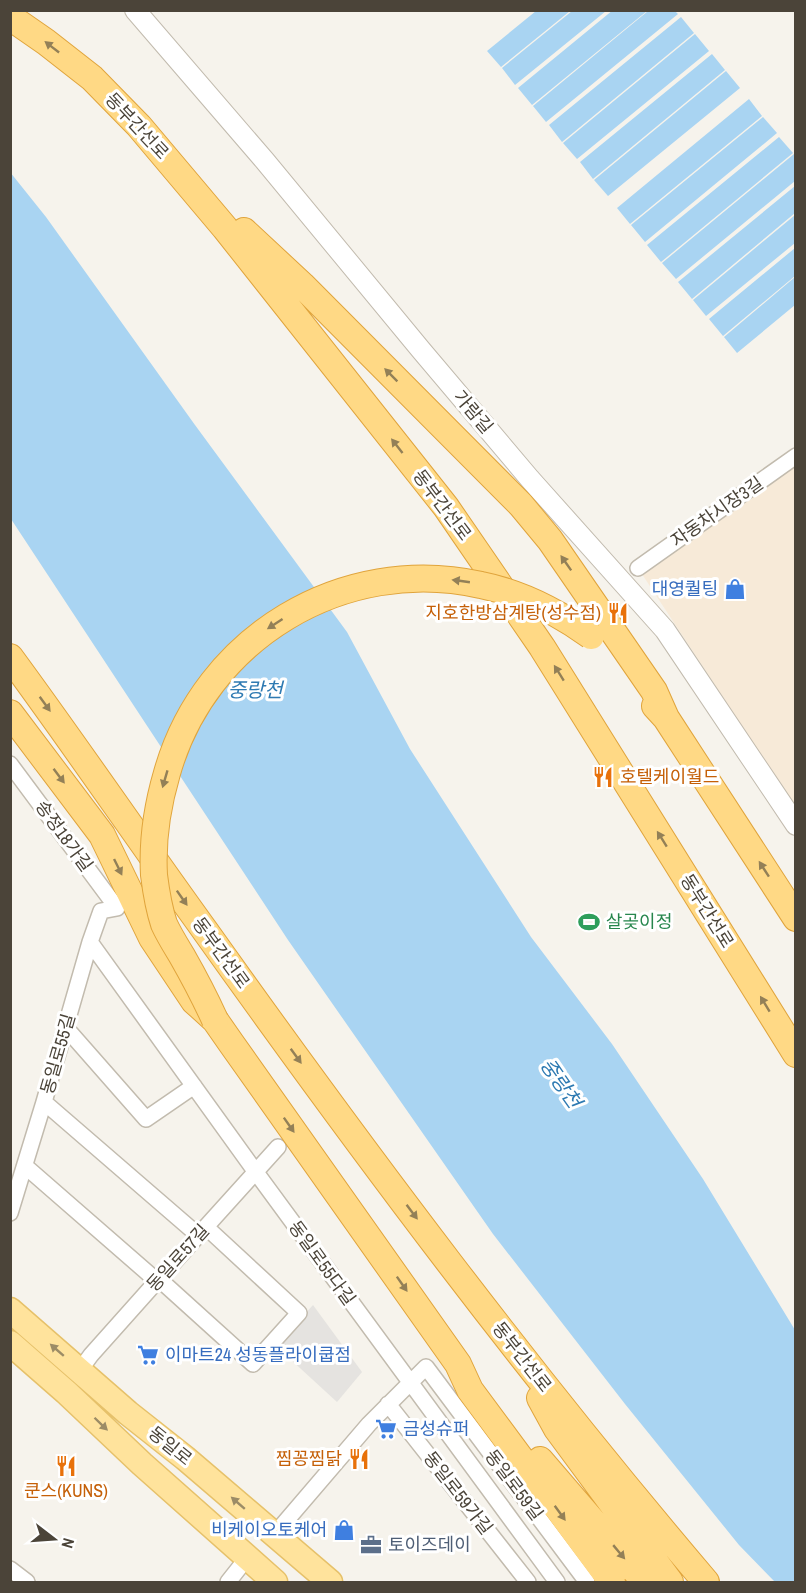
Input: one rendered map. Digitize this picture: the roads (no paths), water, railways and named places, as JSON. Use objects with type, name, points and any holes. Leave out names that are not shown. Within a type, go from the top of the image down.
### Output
[{"type":"highway","name":"동부간선로","points":[[10,17],[92,78],[139,126],[225,228],[446,507],[542,647],[795,1054]]},
{"type":"highway","points":[[171,164],[302,285],[520,505],[550,540],[654,691],[666,718]]},
{"type":"highway","points":[[215,1020],[165,924],[156,885],[153,851],[155,819],[170,760],[189,716],[217,675],[234,656],[277,622],[301,609],[350,589],[381,582],[407,579],[457,580],[482,585],[550,609],[591,636],[608,650],[666,718],[795,918]]},
{"type":"highway","name":"동부간선로","points":[[10,657],[260,1007],[512,1345],[706,1582]]},
{"type":"highway","points":[[10,713],[102,835],[157,947],[195,1001],[215,1020],[231,1042],[458,1364],[470,1390],[612,1582]]},
{"type":"highway","points":[[512,1345],[557,1429],[670,1582]]},
{"type":"highway","points":[[458,1364],[477,1382],[514,1429],[645,1582]]},
{"type":"main road","name":"동일로","points":[[10,1310],[128,1413],[185,1458],[330,1582]]},
{"type":"main road","name":"동일로","points":[[10,1343],[275,1582]]},
{"type":"street","name":"가람길","points":[[135,10],[265,161],[355,272],[523,470],[665,630],[795,825]]},
{"type":"street","name":"자동차시장3길","points":[[638,568],[795,457]]},
{"type":"street","name":"송정18가길","points":[[10,765],[117,908]]},
{"type":"street","name":"동일로55길","points":[[10,1213],[45,1102],[100,911],[117,908]]},
{"type":"street","name":"동일로55다길","points":[[90,942],[557,1582]]},
{"type":"street","points":[[66,1028],[146,1119],[194,1086]]},
{"type":"street","points":[[25,1167],[253,1364],[299,1313],[45,1102]]},
{"type":"street","name":"동일로57길","points":[[80,1370],[278,1147]]},
{"type":"street","name":"동일로59길","points":[[274,1535],[344,1452],[409,1382],[426,1367],[587,1582]]},
{"type":"street","name":"동일로59가길","points":[[388,1404],[528,1582]]},
{"type":"street","points":[[228,1582],[247,1558]]},
{"type":"street","points":[[10,1569],[27,1582]]},
{"type":"water","points":[[613,10],[647,11],[532,105],[518,88]]},
{"type":"water","points":[[536,11],[570,11],[501,67],[487,51]]},
{"type":"water","points":[[572,11],[606,11],[515,85],[502,68]]},
{"type":"water","points":[[648,11],[675,11],[678,14],[546,122],[533,106]]},
{"type":"water","points":[[681,17],[694,33],[562,142],[549,125]]},
{"type":"water","points":[[695,34],[709,51],[577,159],[563,143]]},
{"type":"water","points":[[712,54],[725,70],[593,179],[580,162]]},
{"type":"water","points":[[726,71],[740,88],[608,196],[594,180]]},
{"type":"water","points":[[749,99],[762,116],[630,224],[617,208]]},
{"type":"water","points":[[763,117],[777,133],[645,242],[631,225]]},
{"type":"water","points":[[779,137],[793,153],[661,262],[647,245]]},
{"type":"water","points":[[794,154],[795,181],[676,279],[662,263]]},
{"type":"water","name":"중랑천","points":[[10,172],[46,217],[347,632],[410,749],[531,937],[612,1044],[703,1179],[795,1330],[795,1582],[775,1582],[739,1545],[625,1404],[493,1234],[288,940],[11,519]]},
{"type":"water","points":[[795,186],[795,213],[692,299],[678,282]]},
{"type":"water","points":[[795,215],[795,243],[706,316],[693,300]]},
{"type":"water","points":[[795,248],[795,276],[723,336],[709,319]]},
{"type":"water","points":[[795,277],[795,305],[737,353],[724,337]]},
{"type":"place","name":"대영퀄팅","points":[[735,589]]},
{"type":"place","name":"지호한방삼계탕(성수점)","points":[[618,613]]},
{"type":"place","name":"호텔케이월드","points":[[603,777]]},
{"type":"place","name":"살곶이정","points":[[589,922]]},
{"type":"place","name":"이마트24 성동플라이쿱점","points":[[148,1355]]},
{"type":"place","name":"금성슈퍼","points":[[386,1429]]},
{"type":"place","name":"찜꽁찜닭","points":[[359,1459]]},
{"type":"place","name":"쿤스(KUNS)","points":[[66,1466]]},
{"type":"place","name":"비케이오토케어","points":[[344,1530]]},
{"type":"place","name":"토이즈데이","points":[[371,1545]]}]
